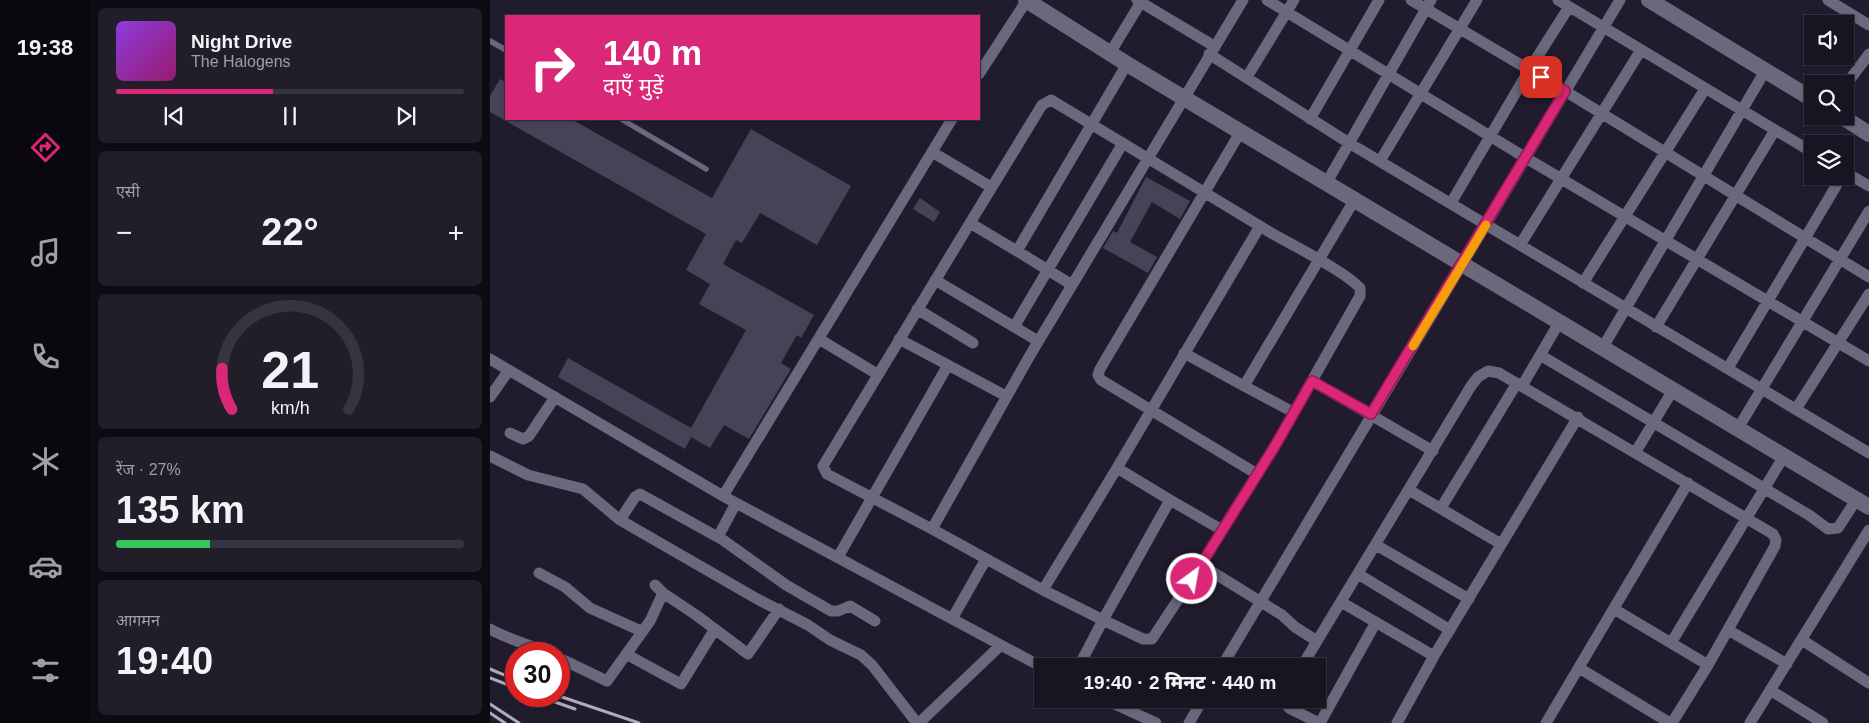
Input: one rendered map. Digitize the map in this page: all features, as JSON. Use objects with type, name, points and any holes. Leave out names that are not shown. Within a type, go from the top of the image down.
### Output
[{"type":"street","points":[[980,70],[1026,0],[1184,98],[1463,262],[1737,430],[1863,504],[1834,530],[1822,526],[1809,515],[1540,355]]},
{"type":"street","points":[[932,529],[1038,341],[1211,50],[1243,0]]},
{"type":"street","points":[[1267,0],[1560,179],[1869,361]]},
{"type":"street","points":[[1247,77],[1294,0]]},
{"type":"street","points":[[1310,119],[1380,0]]},
{"type":"street","points":[[1411,0],[1428,4],[1460,29],[1869,277]]},
{"type":"street","points":[[1380,161],[1477,0]]},
{"type":"street","points":[[1558,0],[1804,147]]},
{"type":"street","points":[[1227,658],[1620,0]]},
{"type":"street","points":[[1649,0],[1804,94]]},
{"type":"street","points":[[1110,53],[1139,1],[1247,77],[1349,143],[1487,224],[1624,309],[1867,448]]},
{"type":"street","points":[[1831,1],[1869,24]]},
{"type":"street","points":[[1327,182],[1428,4]]},
{"type":"street","points":[[1451,203],[1529,70],[1569,7]]},
{"type":"street","points":[[1520,245],[1641,50]]},
{"type":"street","points":[[1853,75],[1869,54]]},
{"type":"street","points":[[1017,251],[1128,64]]},
{"type":"street","points":[[1603,347],[1765,71]]},
{"type":"street","points":[[1583,284],[1705,89]]},
{"type":"street","points":[[1051,100],[1092,124],[1318,260],[1360,288],[1360,296],[1257,474],[1201,565],[1152,639],[1143,639],[1043,590],[827,474],[823,466],[1042,104],[1051,100]]},
{"type":"street","points":[[723,496],[951,120]]},
{"type":"street","points":[[1854,124],[1869,134]]},
{"type":"street","points":[[1656,327],[1775,130]]},
{"type":"street","points":[[1241,131],[1100,368],[1098,375],[1101,380],[1257,474]]},
{"type":"street","points":[[1014,327],[1123,143]]},
{"type":"street","points":[[932,152],[991,187]]},
{"type":"street","points":[[1854,177],[1869,186]]},
{"type":"street","points":[[1728,368],[1766,301],[1837,185]]},
{"type":"street","points":[[1244,386],[1355,199]]},
{"type":"street","points":[[1737,430],[1869,211]]},
{"type":"street","points":[[970,223],[1072,285]]},
{"type":"street","points":[[1043,590],[1260,226]]},
{"type":"street","points":[[935,280],[1038,341]]},
{"type":"street","points":[[1796,409],[1869,294]]},
{"type":"street","points":[[917,310],[973,343]]},
{"type":"street","points":[[1441,508],[1560,321]]},
{"type":"street","points":[[899,338],[1006,396]]},
{"type":"street","points":[[819,339],[877,374]]},
{"type":"street","points":[[1184,353],[1293,412]]},
{"type":"street","points":[[490,359],[723,496],[1034,663]]},
{"type":"street","points":[[838,557],[948,365]]},
{"type":"street","points":[[490,397],[509,370]]},
{"type":"street","points":[[1307,658],[1478,377],[1488,371],[1499,373],[1578,417],[1635,453],[1747,517],[1773,534],[1776,540],[1775,546],[1708,665],[1671,723],[1579,668]]},
{"type":"street","points":[[1312,381],[1432,451]]},
{"type":"street","points":[[1635,453],[1673,390]]},
{"type":"street","points":[[510,433],[523,439],[529,436],[555,397]]},
{"type":"street","points":[[1397,723],[1434,656],[1578,417]]},
{"type":"street","points":[[490,456],[528,475],[583,488],[620,520],[867,660],[918,723],[1001,645]]},
{"type":"street","points":[[1671,644],[1784,456]]},
{"type":"street","points":[[1117,468],[1222,530]]},
{"type":"street","points":[[1546,723],[1688,483]]},
{"type":"street","points":[[1409,490],[1501,544]]},
{"type":"street","points":[[620,520],[634,497],[640,494],[718,537],[786,584],[831,611],[838,611],[850,606],[875,621]]},
{"type":"street","points":[[1083,658],[1170,500]]},
{"type":"street","points":[[718,537],[736,503]]},
{"type":"street","points":[[1750,723],[1869,530]]},
{"type":"street","points":[[1376,545],[1469,600]]},
{"type":"street","points":[[952,619],[986,559]]},
{"type":"street","points":[[1201,565],[1260,601],[1317,641]]},
{"type":"street","points":[[539,573],[565,587],[590,608],[642,631]]},
{"type":"street","points":[[1358,574],[1450,630]]},
{"type":"street","points":[[570,663],[607,681],[650,621],[659,589],[748,654],[779,609]]},
{"type":"street","points":[[1341,602],[1434,656]]},
{"type":"street","points":[[1614,608],[1708,665]]},
{"type":"street","points":[[1289,708],[1320,723],[1376,622]]},
{"type":"street","points":[[490,629],[503,636],[523,642]]},
{"type":"street","points":[[626,654],[682,684],[715,629]]},
{"type":"street","points":[[1728,630],[1786,664]]},
{"type":"street","points":[[1802,640],[1869,682]]},
{"type":"street","points":[[1770,690],[1823,723]]},
{"type":"street","points":[[1124,708],[1156,723]]},
{"type":"street","points":[[1189,723],[1198,708]]},
{"type":"lane","points":[[490,41],[505,49]]},
{"type":"lane","points":[[623,120],[706,169]]},
{"type":"building","points":[[500,79],[505,82],[505,120],[573,120],[712,198],[751,129],[851,186],[817,245],[760,213],[742,243],[736,240],[723,264],[814,315],[801,338],[797,335],[781,363],[791,369],[749,439],[724,425],[710,448],[691,437],[685,449],[558,377],[568,358],[691,428],[746,330],[699,304],[710,284],[686,270],[706,234],[490,112],[490,96]]},
{"type":"building","points":[[1146,177],[1190,201],[1180,219],[1152,202],[1130,242],[1157,257],[1148,273],[1103,248],[1113,231],[1117,233]]},
{"type":"building","points":[[920,198],[940,212],[934,222],[913,209]]},
{"type":"railway","points":[[490,669],[505,675]]},
{"type":"railway","points":[[490,678],[505,684]]},
{"type":"railway","points":[[570,700],[639,723]]},
{"type":"railway","points":[[490,704],[519,723]]},
{"type":"railway","points":[[569,707],[575,709]]},
{"type":"railway","points":[[490,713],[505,723]]},
{"type":"slow traffic","points":[[1413,346],[1486,225]]},
{"type":"route","points":[[1192,579],[1275,446],[1312,381],[1371,414],[1487,224],[1565,91],[1541,77]]}]
